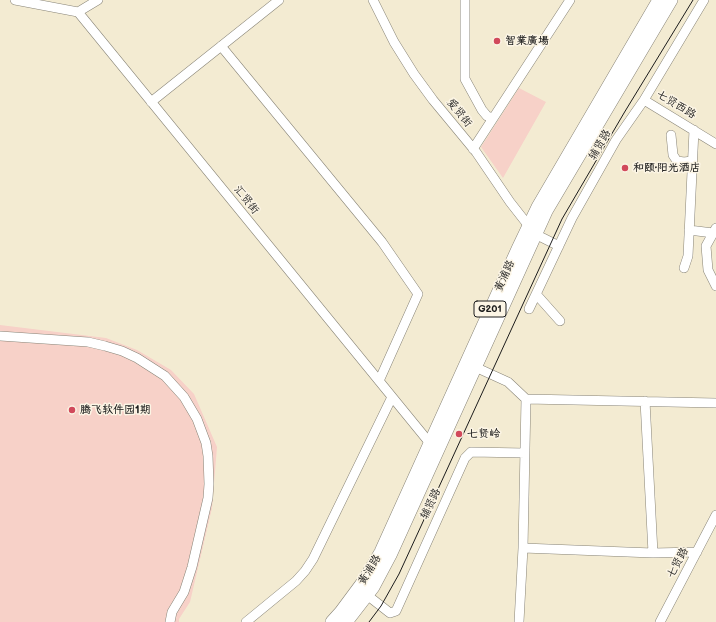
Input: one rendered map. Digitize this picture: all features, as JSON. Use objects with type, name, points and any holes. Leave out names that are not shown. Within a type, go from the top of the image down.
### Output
[{"type":"highway","name":"黄浦路","points":[[332,622],[352,598],[373,566],[475,367],[532,230],[538,207],[659,0]]},
{"type":"highway","name":"黄浦路","points":[[346,622],[367,595],[390,555],[433,447],[532,230],[546,211],[671,0]]},
{"type":"street","points":[[15,0],[78,12],[98,0]]},
{"type":"street","points":[[151,102],[279,0]]},
{"type":"street","name":"爱贤街","points":[[373,0],[394,42],[414,74],[473,149],[532,230]]},
{"type":"street","points":[[465,0],[465,79],[482,110],[487,116],[493,118]]},
{"type":"street","points":[[473,149],[570,0]]},
{"type":"street","name":"辅贤路","points":[[529,308],[572,218],[616,140],[644,100],[704,0]]},
{"type":"street","name":"汇贤街","points":[[78,12],[433,447]]},
{"type":"street","points":[[221,46],[382,242],[418,294],[379,381]]},
{"type":"street","name":"七贤西路","points":[[644,100],[716,144]]},
{"type":"street","points":[[684,268],[688,256],[694,130]]},
{"type":"street","points":[[671,135],[673,155],[677,161],[692,161]]},
{"type":"street","points":[[532,230],[559,246]]},
{"type":"street","points":[[689,230],[714,231],[706,246],[708,270],[716,286]]},
{"type":"street","points":[[536,294],[560,321]]},
{"type":"street","points":[[0,336],[88,342],[122,351],[142,361],[165,376],[184,397],[197,419],[206,443],[210,484],[192,567],[184,592],[172,612],[170,622]]},
{"type":"street","points":[[475,367],[508,382],[526,399],[716,403]]},
{"type":"street","points":[[246,622],[296,582],[313,559],[392,397]]},
{"type":"street","points":[[518,622],[523,548],[526,399]]},
{"type":"street","points":[[645,402],[653,553]]},
{"type":"street","name":"辅贤路","points":[[367,595],[390,613],[396,611],[465,458],[471,452],[525,453]]},
{"type":"street","name":"七贤路","points":[[660,622],[716,516]]},
{"type":"street","points":[[523,548],[653,553],[697,552]]},
{"type":"shaded area","points":[[519,88],[546,102],[503,178],[481,147]]},
{"type":"shaded area","points":[[0,325],[106,338],[137,350],[171,370],[194,394],[217,447],[212,508],[190,602],[179,619],[179,622],[0,622]]},
{"type":"tram line","points":[[369,622],[381,606],[399,574],[562,219],[624,113],[693,0]]},
{"type":"place","name":"智業廣場","points":[[497,41]]},
{"type":"place","name":"和颐·阳光酒店","points":[[625,168]]},
{"type":"place","name":"腾飞软件园1期","points":[[72,410]]},
{"type":"place","name":"七贤岭","points":[[459,434]]}]
